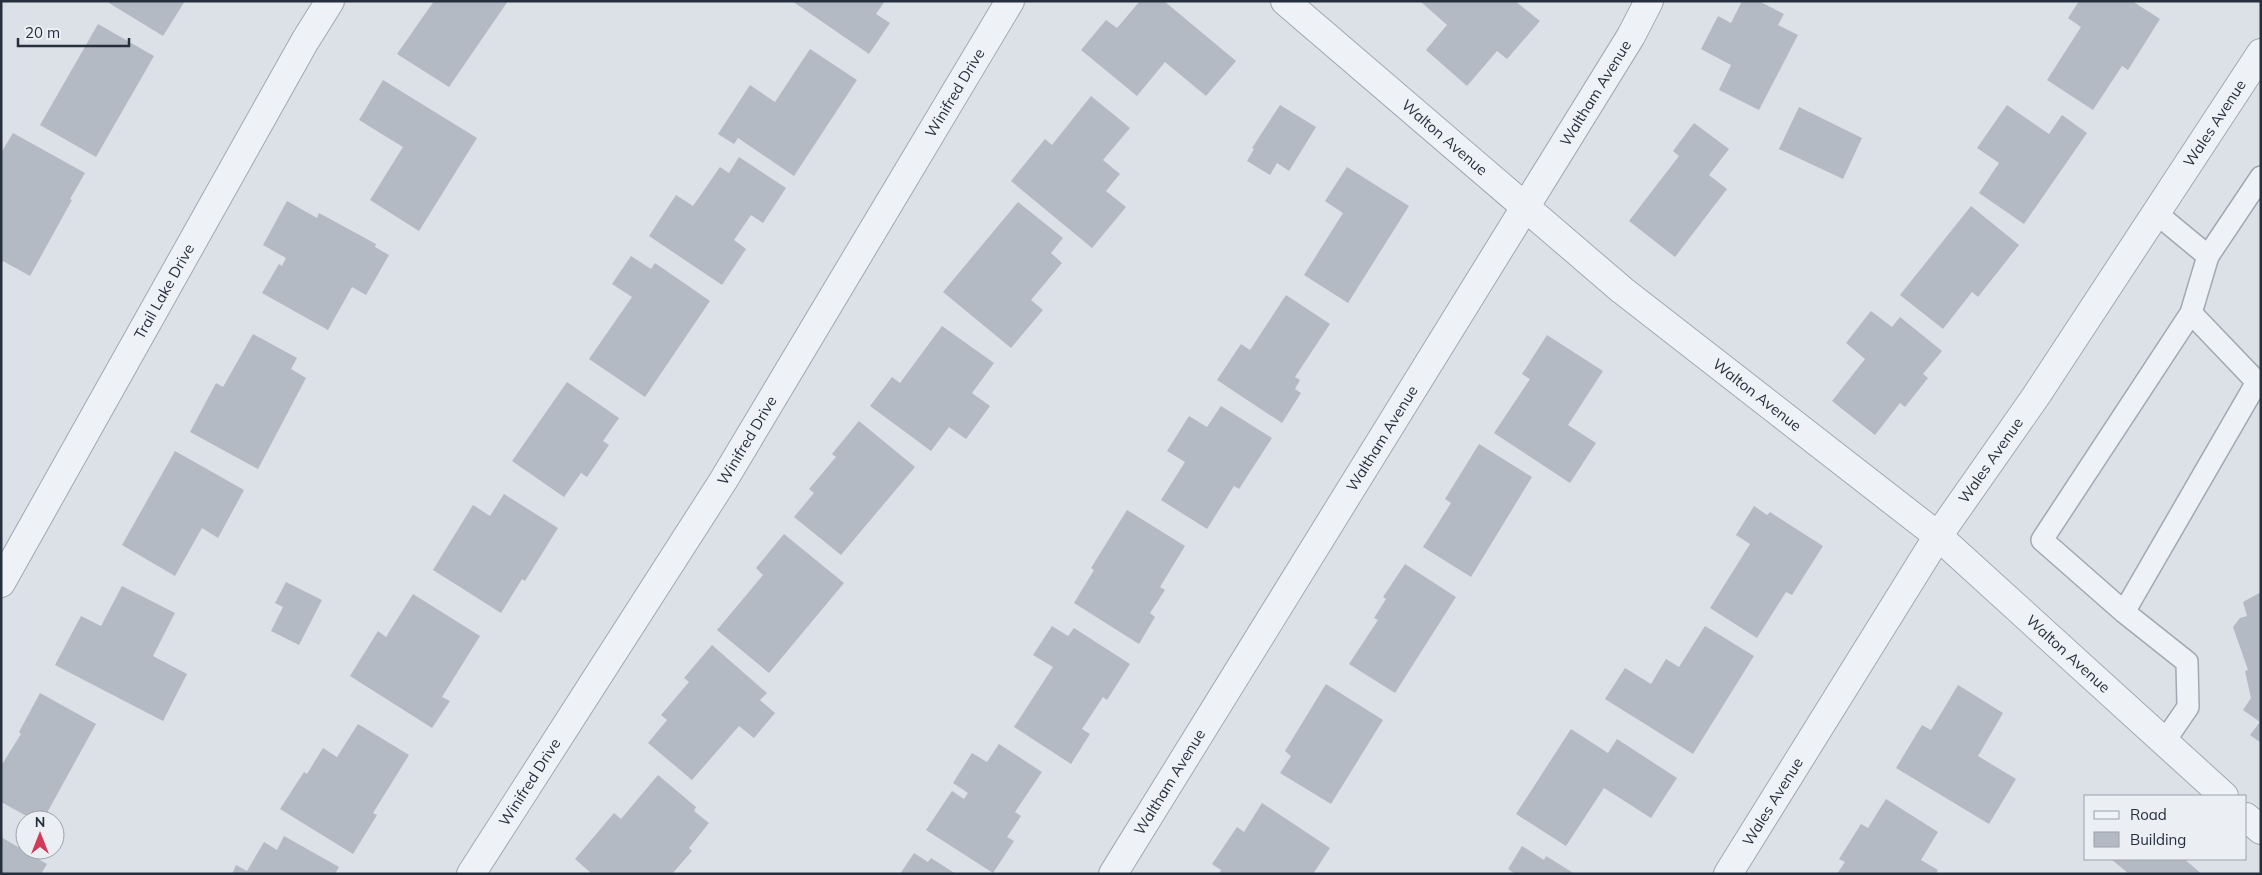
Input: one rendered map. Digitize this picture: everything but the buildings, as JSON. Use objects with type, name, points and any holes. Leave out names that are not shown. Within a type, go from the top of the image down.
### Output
[{"type":"street","name":"Trail Lake Drive","points":[[1,584],[300,50],[330,1]]},
{"type":"street","name":"Winifred Drive","points":[[471,874],[723,482],[1010,1]]},
{"type":"street","name":"Walton Avenue","points":[[1285,1],[1622,290],[1938,536],[2223,795]]},
{"type":"street","name":"Waltham Avenue","points":[[1113,874],[1631,36],[1649,1]]},
{"type":"street","name":"Wales Avenue","points":[[1728,874],[1938,536],[2036,396],[2261,53]]},
{"type":"street","points":[[2247,818],[2261,830]]},
{"type":"lane","points":[[2164,742],[2188,707],[2187,662],[2124,612],[2042,540],[2191,313],[2208,256],[2261,177]]},
{"type":"lane","points":[[2156,213],[2208,256]]},
{"type":"lane","points":[[2124,612],[2258,382],[2191,313]]}]
